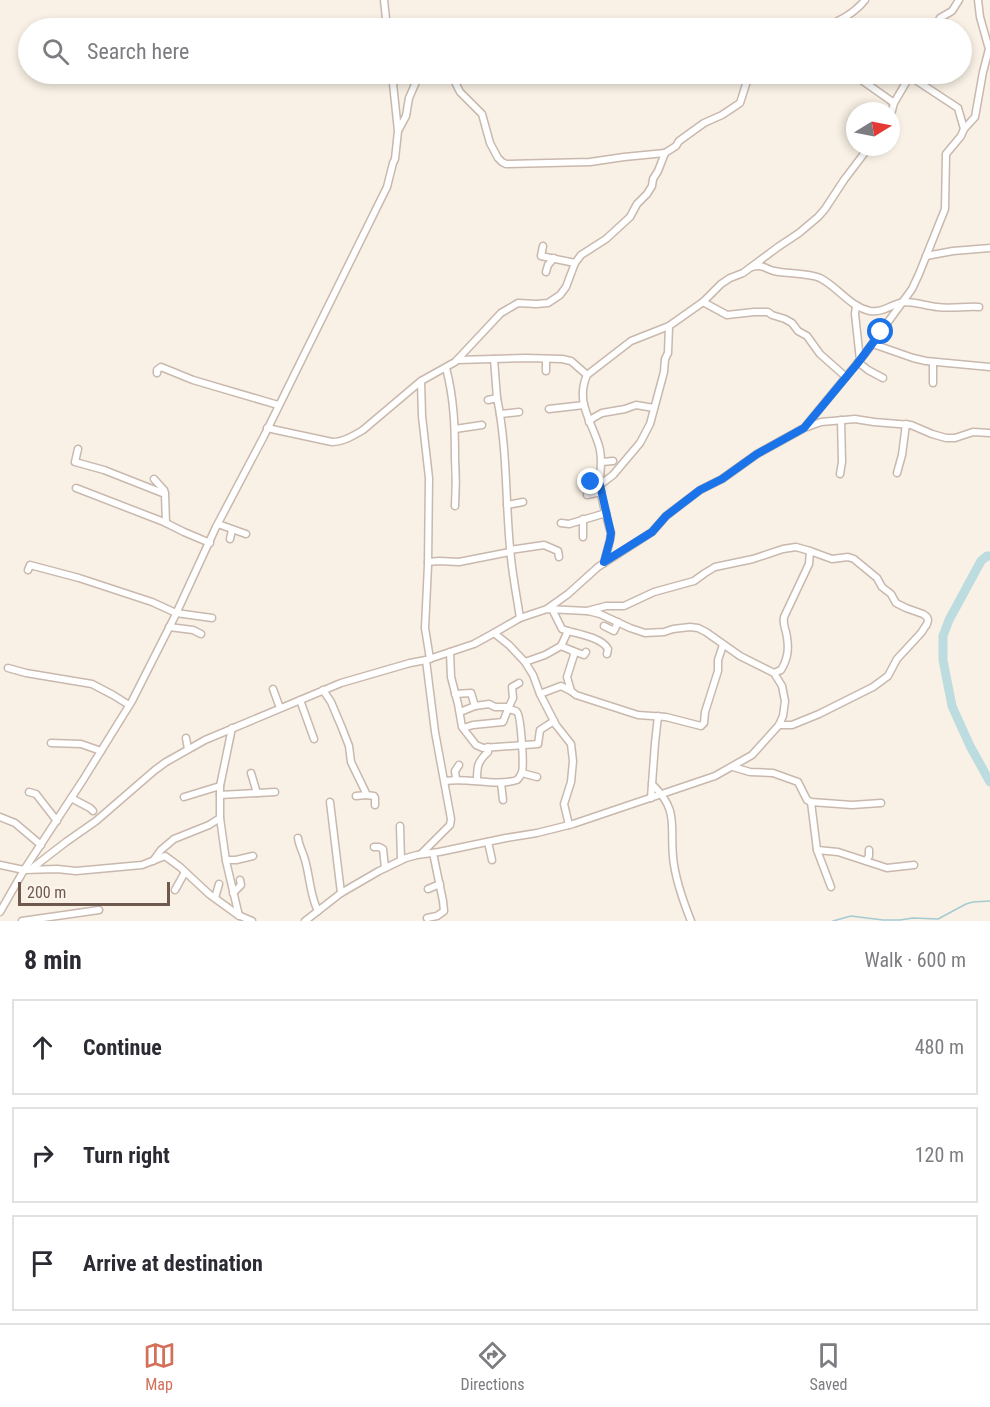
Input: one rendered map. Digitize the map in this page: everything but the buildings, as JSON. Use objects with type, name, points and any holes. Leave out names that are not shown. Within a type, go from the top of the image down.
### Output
[{"type":"street","points":[[384,0],[386,18]]},
{"type":"street","points":[[842,18],[859,8],[865,0]]},
{"type":"street","points":[[940,18],[952,10],[959,0]]},
{"type":"street","points":[[804,428],[873,344],[920,274],[945,210],[946,154],[975,117],[990,48],[980,17],[978,0]]},
{"type":"street","points":[[0,912],[3,898],[28,869],[129,705],[387,187],[395,159],[399,131],[393,84]]},
{"type":"street","points":[[399,131],[406,117],[409,98],[415,84]]},
{"type":"street","points":[[456,84],[460,92],[482,114],[490,143],[498,158],[506,164],[590,162],[665,153],[704,123],[740,103],[746,84]]},
{"type":"street","points":[[867,84],[893,102]]},
{"type":"street","points":[[894,102],[905,84]]},
{"type":"street","points":[[924,84],[958,108],[964,129]]},
{"type":"street","points":[[267,428],[323,441],[337,442],[354,436],[422,381],[457,360],[501,313],[518,303],[543,304],[554,300],[566,287],[575,263],[581,255],[606,239],[630,217],[637,204],[652,186],[653,178],[665,153]]},
{"type":"street","points":[[604,562],[611,533],[600,489],[602,462],[599,446],[589,422],[582,394],[587,375],[631,341],[669,326],[703,302],[721,284],[743,273],[799,234],[818,217],[862,156]]},
{"type":"street","points":[[543,246],[541,256],[575,263]]},
{"type":"street","points":[[926,256],[990,248]]},
{"type":"street","points":[[546,272],[554,258]]},
{"type":"street","points":[[750,267],[759,265],[772,271],[818,277],[856,306],[870,310],[881,311],[897,303],[979,308]]},
{"type":"street","points":[[703,302],[727,315],[768,312],[785,319],[807,336],[820,354],[846,377]]},
{"type":"street","points":[[856,306],[859,361],[868,370],[884,378]]},
{"type":"street","points":[[586,495],[600,489],[613,475],[640,443],[650,424],[668,353],[669,326]]},
{"type":"street","points":[[873,344],[913,358],[933,362],[990,367]]},
{"type":"street","points":[[967,357],[967,365]]},
{"type":"street","points":[[494,359],[504,442],[510,551],[519,618]]},
{"type":"street","points":[[457,360],[562,359],[571,361],[587,375]]},
{"type":"street","points":[[546,360],[546,371]]},
{"type":"street","points":[[933,362],[933,382]]},
{"type":"street","points":[[157,373],[161,367],[193,380],[278,405]]},
{"type":"street","points":[[446,368],[451,388],[455,429],[455,506]]},
{"type":"street","points":[[421,854],[450,825],[451,819],[435,732],[425,628],[429,478],[422,416],[422,381]]},
{"type":"street","points":[[488,400],[497,398]]},
{"type":"street","points":[[549,409],[584,405]]},
{"type":"street","points":[[589,422],[602,413],[636,405],[654,408]]},
{"type":"street","points":[[500,414],[519,412]]},
{"type":"street","points":[[840,474],[842,420]]},
{"type":"street","points":[[550,609],[604,562],[652,532],[666,516],[700,490],[722,479],[757,454],[804,428],[821,422],[855,420],[911,424],[946,438],[955,438],[974,432],[990,433]]},
{"type":"street","points":[[897,473],[906,424]]},
{"type":"street","points":[[455,429],[482,425]]},
{"type":"street","points":[[78,449],[75,462],[104,470],[165,494]]},
{"type":"street","points":[[602,462],[613,461]]},
{"type":"street","points":[[153,479],[164,490],[166,523]]},
{"type":"street","points":[[588,482],[600,489]]},
{"type":"street","points":[[76,488],[210,543]]},
{"type":"street","points":[[507,505],[523,502]]},
{"type":"street","points":[[561,523],[569,524],[606,513]]},
{"type":"street","points":[[583,519],[584,537]]},
{"type":"street","points":[[218,524],[246,534]]},
{"type":"street","points":[[230,539],[232,530]]},
{"type":"street","points":[[428,562],[459,562],[544,545],[558,551],[559,557]]},
{"type":"street","points":[[587,611],[606,606],[624,606],[654,592],[694,581],[715,567],[796,547],[832,559],[848,557],[854,559],[877,578],[896,603],[927,617],[928,621],[921,633],[897,658],[888,676],[873,687],[792,725],[779,725]]},
{"type":"street","points":[[774,673],[782,670],[788,657],[788,640],[783,621],[809,564],[810,550]]},
{"type":"street","points":[[28,570],[30,565],[79,578],[152,602],[176,613],[212,618]]},
{"type":"street","points":[[550,609],[562,629],[587,635],[606,644],[607,654]]},
{"type":"street","points":[[28,869],[96,821],[155,770],[205,740],[341,682],[474,644],[519,618],[550,609],[587,611],[652,634],[690,627],[698,628],[740,656],[774,673],[782,686],[785,701],[779,725],[752,755],[715,776],[569,825],[401,860],[341,893],[305,921]]},
{"type":"street","points":[[604,627],[614,631],[618,622]]},
{"type":"street","points":[[169,627],[193,630],[201,634]]},
{"type":"street","points":[[525,662],[561,646],[568,631]]},
{"type":"street","points":[[494,633],[525,662],[554,721],[561,733],[569,740],[573,752],[572,782],[564,804],[569,825]]},
{"type":"street","points":[[540,694],[561,686],[576,695],[638,715],[658,716],[701,726],[718,671],[718,660],[723,645]]},
{"type":"street","points":[[561,646],[584,655],[586,652]]},
{"type":"street","points":[[572,691],[567,677],[574,655],[573,651]]},
{"type":"street","points":[[450,652],[451,677],[463,728],[475,743],[483,748],[538,744],[540,730],[554,721]]},
{"type":"street","points":[[8,668],[92,684],[129,705]]},
{"type":"street","points":[[463,728],[488,722],[503,722],[513,698],[513,687],[519,683]]},
{"type":"street","points":[[273,689],[280,708]]},
{"type":"street","points":[[323,690],[342,728],[349,746],[351,762],[366,795]]},
{"type":"street","points":[[455,694],[471,693],[475,706]]},
{"type":"street","points":[[300,700],[314,739]]},
{"type":"street","points":[[445,781],[456,779],[507,783],[517,780],[522,773],[519,714],[515,710],[489,704],[460,712]]},
{"type":"street","points":[[651,798],[658,716]]},
{"type":"street","points":[[232,728],[220,786],[220,818],[226,860],[240,918]]},
{"type":"street","points":[[186,738],[188,749]]},
{"type":"street","points":[[51,742],[81,744],[101,751]]},
{"type":"street","points":[[475,743],[477,781]]},
{"type":"street","points":[[477,766],[480,759],[488,752],[488,747]]},
{"type":"street","points":[[456,779],[454,771],[459,765]]},
{"type":"street","points":[[733,766],[750,772],[773,773],[798,782],[807,800],[811,802],[852,805],[880,803]]},
{"type":"street","points":[[251,773],[257,793]]},
{"type":"street","points":[[522,773],[537,777]]},
{"type":"street","points":[[501,783],[503,800]]},
{"type":"street","points":[[652,784],[662,794],[671,811],[675,870],[691,921]]},
{"type":"street","points":[[184,797],[220,786]]},
{"type":"street","points":[[29,792],[36,794],[57,820]]},
{"type":"street","points":[[220,795],[275,792]]},
{"type":"street","points":[[356,796],[374,796],[375,805]]},
{"type":"street","points":[[71,798],[93,811]]},
{"type":"street","points":[[330,802],[341,893]]},
{"type":"street","points":[[811,802],[817,850],[831,887]]},
{"type":"street","points":[[0,818],[15,823],[41,845]]},
{"type":"street","points":[[153,861],[161,849],[174,839],[220,818]]},
{"type":"street","points":[[400,825],[401,860]]},
{"type":"street","points":[[297,838],[305,858],[314,903],[318,911]]},
{"type":"street","points":[[488,842],[492,860]]},
{"type":"street","points":[[374,847],[382,849],[385,868]]},
{"type":"street","points":[[817,850],[838,852],[887,868],[914,865]]},
{"type":"street","points":[[866,861],[869,850]]},
{"type":"street","points":[[427,918],[437,916],[444,911],[433,853]]},
{"type":"street","points":[[0,865],[76,871],[142,865],[165,856],[240,918],[252,921]]},
{"type":"street","points":[[226,860],[253,856]]},
{"type":"street","points":[[175,890],[186,872]]},
{"type":"street","points":[[233,893],[241,885],[240,880]]},
{"type":"street","points":[[215,897],[219,884]]},
{"type":"street","points":[[428,889],[440,884]]},
{"type":"street","points":[[22,921],[99,910]]},
{"type":"waterway","points":[[990,556],[981,561],[949,620],[943,636],[943,660],[952,706],[990,782]]},
{"type":"waterway","points":[[833,921],[851,916],[883,920],[938,919],[966,904],[990,901]]},
{"type":"route","points":[[591,482],[600,485],[611,533],[604,562],[652,532],[675,508],[700,490],[722,479],[757,454],[804,428],[881,332]]}]
